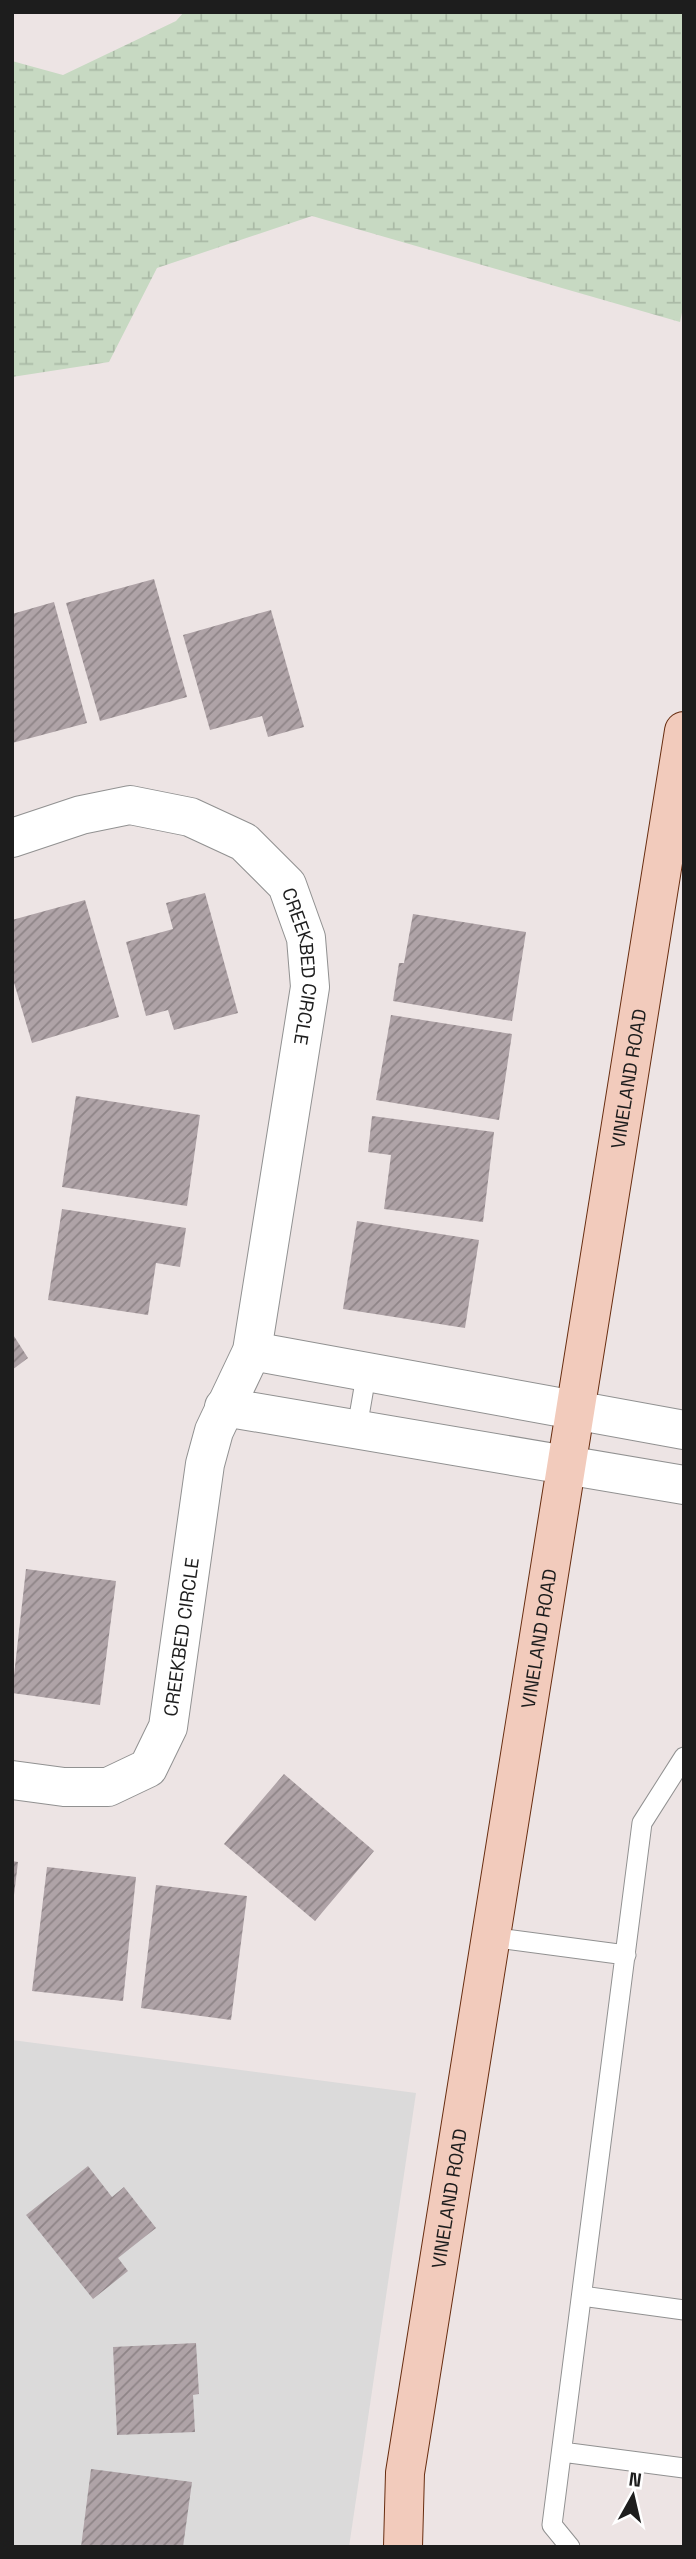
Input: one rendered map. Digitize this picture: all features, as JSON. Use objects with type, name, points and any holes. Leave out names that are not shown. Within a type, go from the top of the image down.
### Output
[{"type":"main road","name":"VINELAND ROAD","points":[[402,2547],[405,2473],[684,730]]},
{"type":"street","name":"CREEKBED CIRCLE","points":[[12,838],[81,815],[131,805],[190,817],[244,842],[286,885],[306,938],[310,986],[252,1351],[224,1407],[205,1464],[168,1727],[149,1768],[108,1787],[64,1787],[12,1780]]},
{"type":"street","points":[[252,1351],[684,1430]]},
{"type":"street","points":[[224,1407],[684,1485]]},
{"type":"lane","points":[[357,1428],[367,1370]]},
{"type":"lane","points":[[570,2547],[552,2525],[642,1824],[684,1757]]},
{"type":"lane","points":[[490,1937],[626,1955]]},
{"type":"lane","points":[[582,2297],[684,2310]]},
{"type":"lane","points":[[562,2452],[684,2468]]},
{"type":"shaded area","points":[[12,2040],[416,2093],[349,2547],[12,2547]]},
{"type":"green space","points":[[184,12],[684,12],[684,303],[680,322],[312,216],[157,268],[109,362],[12,377],[12,61],[63,75],[176,21]]},
{"type":"building","points":[[154,579],[187,697],[100,721],[66,603]]},
{"type":"building","points":[[54,602],[87,723],[12,743],[12,614]]},
{"type":"building","points":[[271,610],[304,727],[268,737],[262,716],[210,730],[183,635]]},
{"type":"building","points":[[205,893],[238,1013],[174,1030],[168,1010],[146,1016],[126,942],[173,929],[166,903]]},
{"type":"building","points":[[85,900],[119,1017],[32,1043],[12,976],[12,920]]},
{"type":"building","points":[[413,914],[526,932],[512,1021],[393,1001],[399,963],[404,963]]},
{"type":"building","points":[[391,1015],[512,1034],[499,1120],[376,1100]]},
{"type":"building","points":[[76,1096],[200,1115],[187,1206],[62,1187]]},
{"type":"building","points":[[372,1116],[494,1132],[483,1222],[384,1209],[391,1155],[368,1152]]},
{"type":"building","points":[[62,1209],[186,1228],[180,1267],[156,1263],[148,1315],[48,1300]]},
{"type":"building","points":[[357,1221],[479,1240],[465,1328],[343,1309]]},
{"type":"building","points":[[12,1333],[28,1358],[12,1370]]},
{"type":"building","points":[[26,1569],[116,1581],[100,1705],[12,1693]]},
{"type":"building","points":[[284,1774],[374,1851],[315,1921],[224,1844]]},
{"type":"building","points":[[12,1861],[18,1862],[14,1895],[12,1894]]},
{"type":"building","points":[[47,1867],[136,1877],[123,2001],[32,1991]]},
{"type":"building","points":[[156,1885],[247,1896],[231,2020],[141,2008]]},
{"type":"building","points":[[88,2166],[112,2197],[124,2187],[156,2228],[118,2258],[128,2271],[93,2299],[26,2215]]},
{"type":"building","points":[[196,2343],[199,2394],[193,2395],[195,2432],[117,2435],[113,2347]]},
{"type":"building","points":[[91,2469],[192,2482],[183,2547],[81,2547]]}]
